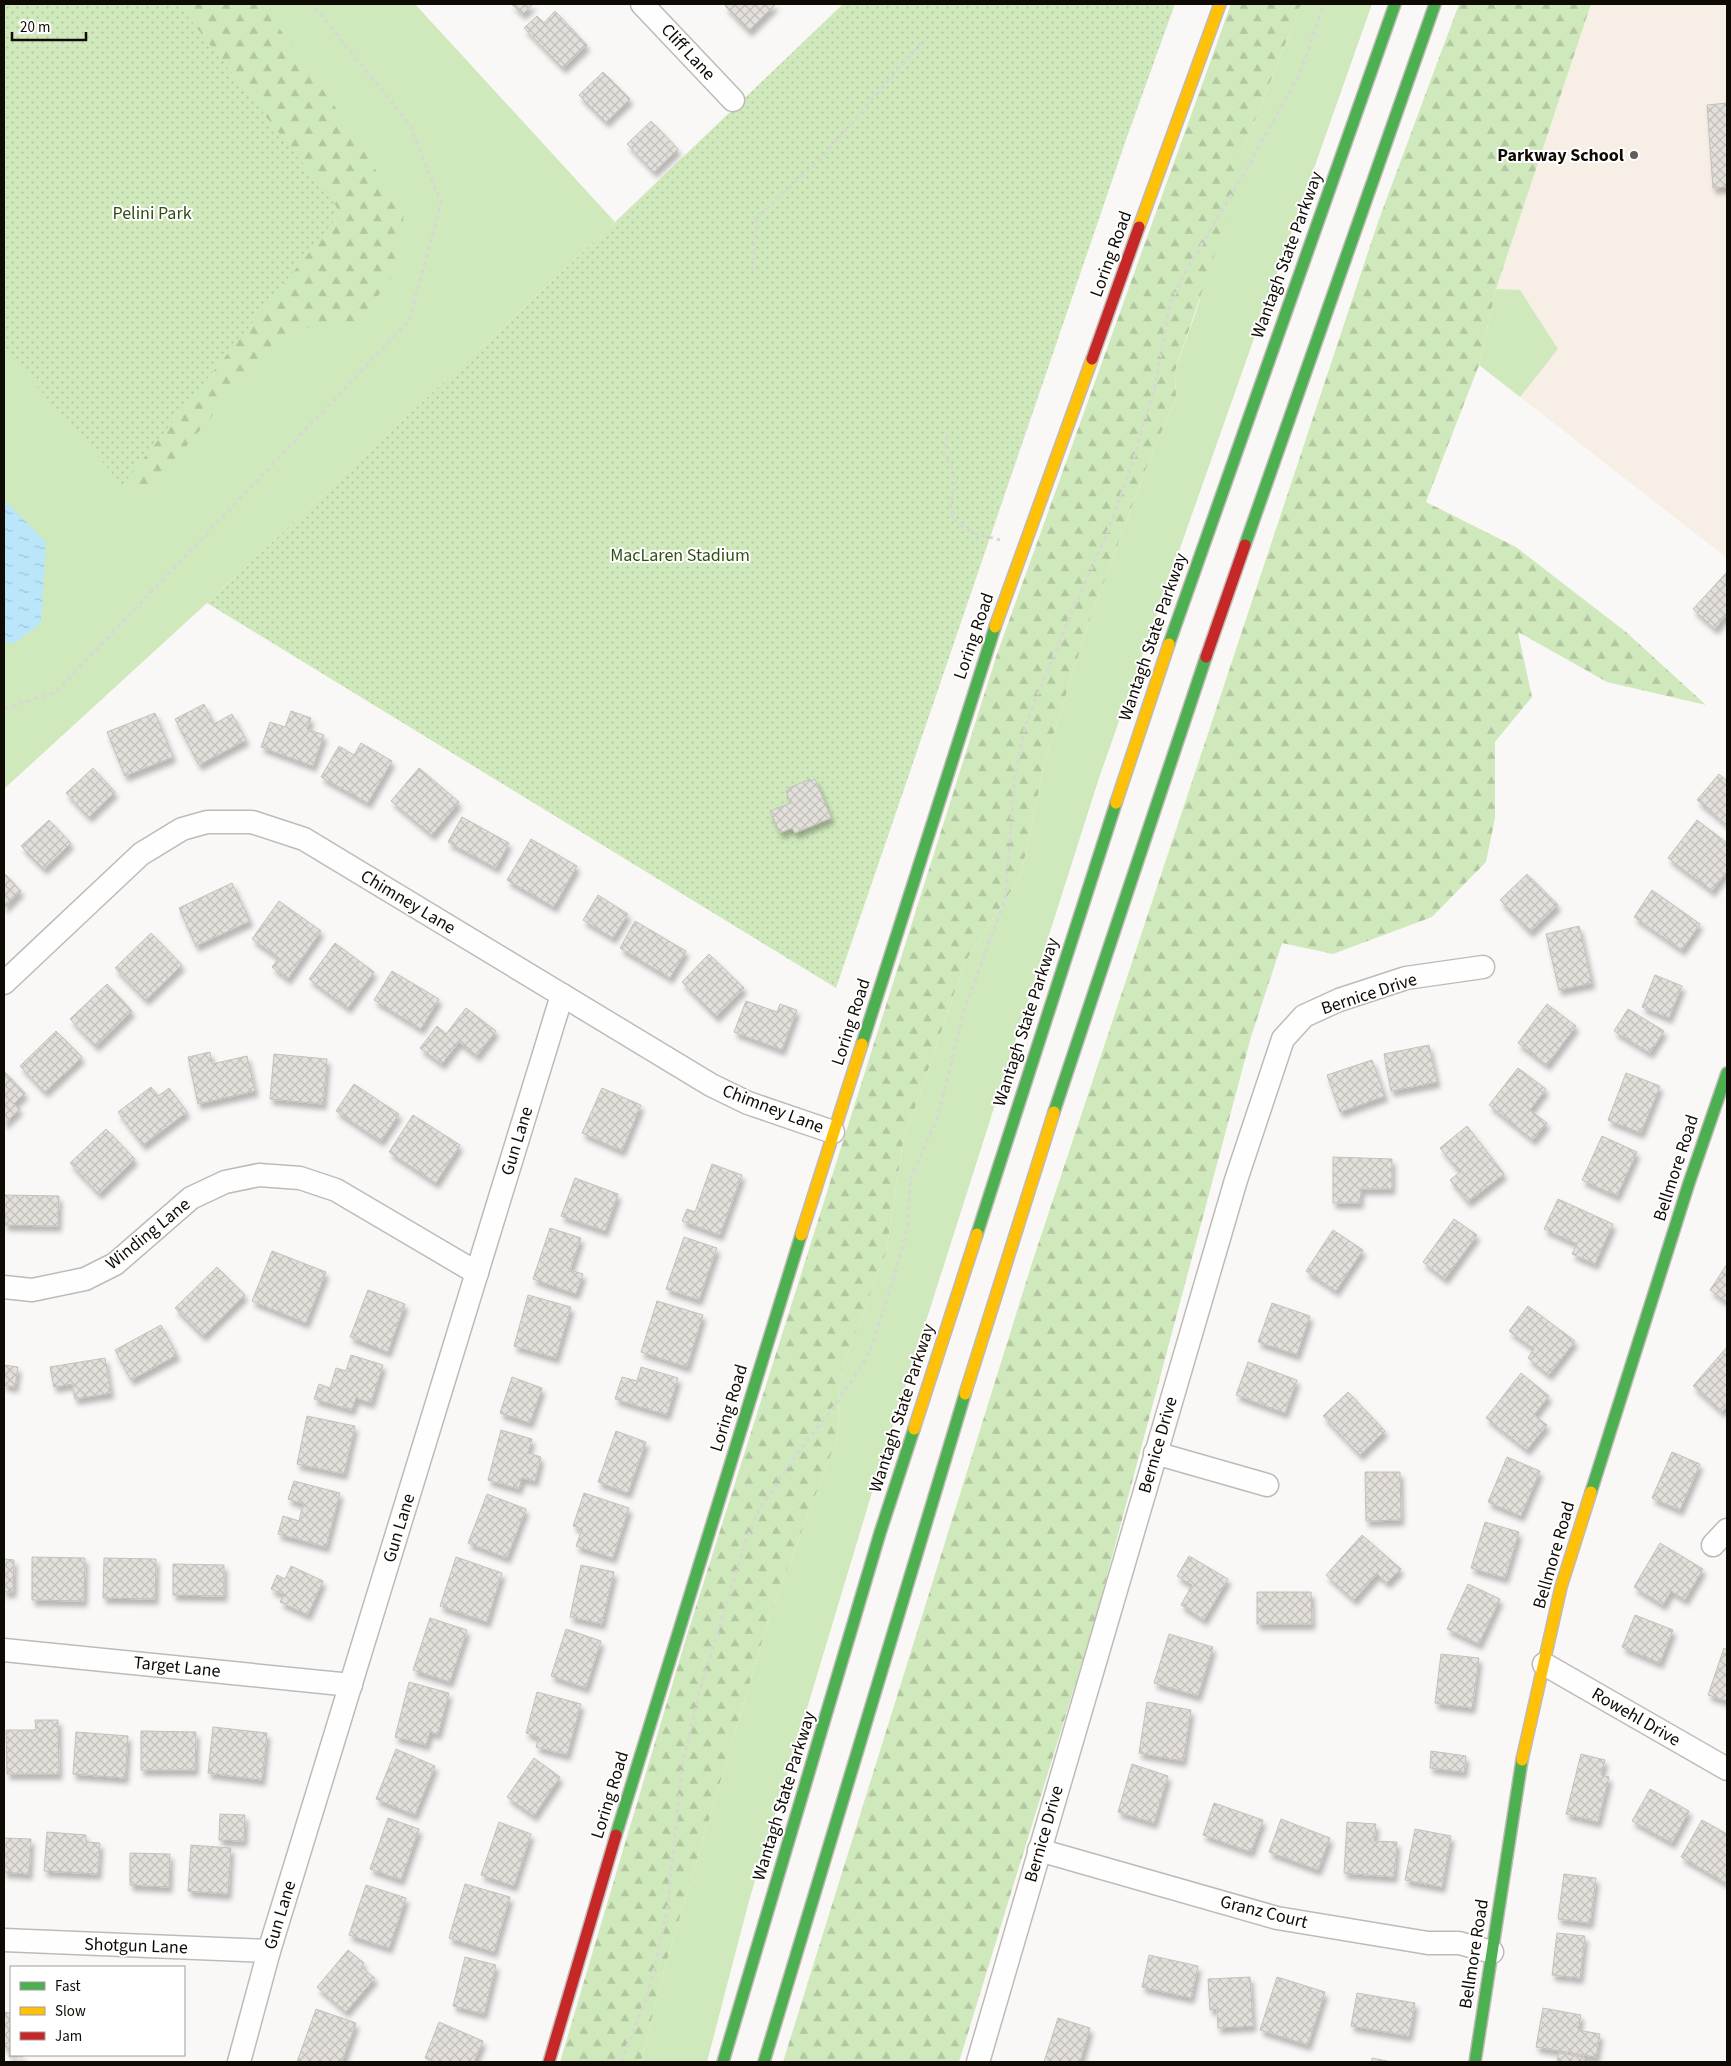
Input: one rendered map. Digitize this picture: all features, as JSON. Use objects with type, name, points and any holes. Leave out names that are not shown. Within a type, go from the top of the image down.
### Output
[{"type":"main road","name":"Loring Road","points":[[549,2062],[607,1864],[833,1132],[908,906],[988,646],[1220,4]]},
{"type":"main road","name":"Wantagh State Parkway","points":[[723,2062],[880,1533],[1137,738],[1211,522],[1395,4]]},
{"type":"main road","points":[[764,2062],[967,1388],[1099,975],[1228,591],[1434,4]]},
{"type":"main road","name":"Bellmore Road","points":[[1475,2062],[1524,1748],[1561,1587],[1689,1183],[1727,1073]]},
{"type":"street","name":"Cliff Lane","points":[[642,4],[733,100]]},
{"type":"street","name":"Chimney Lane","points":[[4,983],[141,854],[182,829],[207,822],[252,822],[304,839],[729,1094],[763,1109],[833,1132]]},
{"type":"street","name":"Bernice Drive","points":[[978,2062],[1236,1180],[1283,1039],[1304,1016],[1339,1000],[1406,978],[1483,967]]},
{"type":"street","name":"Gun Lane","points":[[239,2062],[269,1952],[562,995]]},
{"type":"street","name":"Winding Lane","points":[[4,1287],[32,1290],[85,1279],[116,1264],[191,1198],[225,1182],[259,1175],[300,1178],[336,1190],[477,1273]]},
{"type":"street","points":[[1155,1452],[1267,1485]]},
{"type":"street","name":"Target Lane","points":[[4,1650],[351,1685]]},
{"type":"street","name":"Rowehl Drive","points":[[1544,1664],[1727,1769]]},
{"type":"street","name":"Granz Court","points":[[1040,1850],[1277,1918],[1428,1943],[1459,1943],[1492,1952]]},
{"type":"street","name":"Shotgun Lane","points":[[4,1940],[269,1952]]},
{"type":"path","points":[[4,709],[56,692],[409,321],[441,203],[410,124],[312,4]]},
{"type":"path","points":[[621,2062],[651,1982],[668,1912],[682,1766],[700,1690],[746,1540],[759,1510],[799,1451],[834,1407],[869,1354],[895,1274],[908,1225],[910,1180],[938,1116],[963,1014],[1005,900],[1015,773],[1026,723],[1108,531],[1132,464],[1155,385],[1170,304],[1187,269],[1302,71],[1324,4]]},
{"type":"path","points":[[752,270],[757,217],[819,161],[921,43]]},
{"type":"path","points":[[946,436],[944,454],[954,471],[955,486],[950,503],[953,520],[973,533],[1024,547]]},
{"type":"shaded area","name":"Parkway School","points":[[1591,4],[1727,4],[1727,558],[1479,365],[1496,289]]},
{"type":"green space","points":[[4,4],[415,4],[615,222],[207,603],[4,789]]},
{"type":"green space","name":"Pelini Park","points":[[4,4],[178,4],[341,212],[122,485],[4,348]]},
{"type":"green space","points":[[178,4],[262,4],[348,125],[404,216],[394,273],[359,323],[314,325],[271,347],[160,477],[141,489],[122,485],[341,213]]},
{"type":"green space","name":"MacLaren Stadium","points":[[843,4],[1175,4],[1127,137],[836,988],[207,603],[615,222]]},
{"type":"green space","points":[[1231,4],[1301,4],[1240,158],[1239,183],[1175,371],[1176,400],[1153,450],[1088,625],[1045,761],[1021,875],[965,962],[903,1142],[886,1252],[838,1380],[839,1433],[769,1618],[663,1974],[641,2062],[560,2062],[687,1635],[997,654]]},
{"type":"green space","points":[[1301,4],[1372,4],[1099,778],[880,1466],[749,1901],[707,2062],[641,2062],[663,1974],[769,1618],[839,1433],[838,1380],[886,1252],[903,1142],[965,962],[1021,875],[1045,761],[1088,625],[1153,450],[1176,400],[1175,371],[1197,309],[1240,158]]},
{"type":"green space","points":[[1459,4],[1591,4],[1496,289],[1479,365],[1426,502],[1516,547],[1626,632],[1706,705],[1607,682],[1518,632],[1532,697],[1495,742],[1495,818],[1486,862],[1432,917],[1333,954],[1282,943],[1251,1037],[1096,1617],[959,2062],[783,2062],[1032,1263],[1378,222]]},
{"type":"green space","points":[[1496,289],[1520,290],[1558,349],[1520,397],[1479,365]]},
{"type":"water","points":[[4,500],[46,542],[41,623],[15,643],[4,643]]},
{"type":"building","points":[[511,4],[533,4],[523,14]]},
{"type":"building","points":[[727,4],[776,4],[749,31],[725,6]]},
{"type":"building","points":[[555,11],[587,45],[563,68],[524,28],[537,16],[544,23]]},
{"type":"building","points":[[603,72],[630,99],[606,122],[579,95]]},
{"type":"building","points":[[1727,103],[1727,187],[1713,188],[1707,105]]},
{"type":"building","points":[[651,121],[678,149],[654,172],[627,144]]},
{"type":"building","points":[[1726,573],[1727,614],[1715,629],[1693,609]]},
{"type":"building","points":[[204,704],[214,724],[232,714],[246,740],[199,765],[175,719]]},
{"type":"building","points":[[291,711],[311,718],[307,729],[324,735],[313,766],[261,747],[270,722],[285,727]]},
{"type":"building","points":[[155,713],[173,757],[125,776],[107,732]]},
{"type":"building","points":[[361,743],[392,761],[368,803],[321,777],[339,746],[354,755]]},
{"type":"building","points":[[93,768],[115,792],[89,817],[66,793]]},
{"type":"building","points":[[419,768],[459,802],[432,835],[391,801]]},
{"type":"building","points":[[1719,774],[1727,781],[1727,825],[1697,800]]},
{"type":"building","points":[[810,779],[811,781],[815,779],[831,818],[795,833],[792,828],[780,833],[770,811],[791,803],[786,791]]},
{"type":"building","points":[[462,817],[509,843],[496,868],[448,842]]},
{"type":"building","points":[[49,820],[71,843],[44,869],[21,846]]},
{"type":"building","points":[[1697,820],[1727,843],[1727,871],[1712,891],[1668,858]]},
{"type":"building","points":[[531,839],[577,866],[554,907],[507,880]]},
{"type":"building","points":[[4,873],[21,891],[4,908]]},
{"type":"building","points":[[1527,874],[1558,905],[1530,932],[1500,900]]},
{"type":"building","points":[[232,883],[250,921],[196,946],[179,908]]},
{"type":"building","points":[[1652,890],[1700,924],[1682,950],[1634,917]]},
{"type":"building","points":[[598,895],[628,914],[613,938],[583,920]]},
{"type":"building","points":[[279,901],[321,931],[288,979],[272,967],[279,958],[252,939]]},
{"type":"building","points":[[635,921],[686,951],[670,978],[620,948]]},
{"type":"building","points":[[1579,926],[1592,983],[1559,990],[1546,934]]},
{"type":"building","points":[[151,933],[182,965],[146,1000],[115,968]]},
{"type":"building","points":[[335,943],[374,972],[348,1008],[309,979]]},
{"type":"building","points":[[709,954],[744,988],[716,1017],[682,982]]},
{"type":"building","points":[[392,971],[439,999],[421,1029],[374,1000]]},
{"type":"building","points":[[1655,975],[1682,986],[1669,1018],[1642,1007]]},
{"type":"building","points":[[107,984],[132,1011],[96,1046],[70,1019]]},
{"type":"building","points":[[746,1001],[777,1012],[780,1004],[797,1010],[782,1050],[734,1032]]},
{"type":"building","points":[[1547,1004],[1576,1026],[1547,1065],[1518,1043]]},
{"type":"building","points":[[466,1008],[496,1031],[477,1056],[459,1042],[442,1064],[420,1048],[437,1026],[446,1034]]},
{"type":"building","points":[[1628,1009],[1664,1031],[1650,1053],[1614,1031]]},
{"type":"building","points":[[56,1031],[82,1057],[45,1092],[20,1066]]},
{"type":"building","points":[[1429,1045],[1437,1082],[1391,1091],[1384,1054]]},
{"type":"building","points":[[210,1052],[212,1064],[247,1056],[255,1091],[198,1104],[188,1057]]},
{"type":"building","points":[[274,1054],[327,1059],[323,1104],[270,1099]]},
{"type":"building","points":[[1372,1060],[1385,1096],[1340,1112],[1327,1075]]},
{"type":"building","points":[[1518,1068],[1546,1089],[1530,1110],[1547,1123],[1533,1140],[1489,1105]]},
{"type":"building","points":[[4,1071],[25,1093],[14,1104],[20,1109],[4,1124]]},
{"type":"building","points":[[1626,1073],[1660,1086],[1641,1133],[1608,1120]]},
{"type":"building","points":[[354,1084],[399,1114],[381,1141],[336,1111]]},
{"type":"building","points":[[151,1087],[158,1096],[169,1088],[187,1112],[143,1145],[118,1112]]},
{"type":"building","points":[[602,1088],[641,1105],[622,1151],[582,1133]]},
{"type":"building","points":[[413,1115],[460,1145],[436,1183],[389,1152]]},
{"type":"building","points":[[1467,1126],[1504,1174],[1468,1202],[1450,1180],[1460,1172],[1440,1148]]},
{"type":"building","points":[[106,1129],[135,1159],[99,1194],[70,1163]]},
{"type":"building","points":[[1602,1136],[1637,1152],[1617,1196],[1582,1180]]},
{"type":"building","points":[[1333,1157],[1392,1159],[1392,1189],[1361,1189],[1360,1203],[1333,1203]]},
{"type":"building","points":[[712,1164],[742,1175],[720,1235],[682,1221],[687,1209],[695,1212]]},
{"type":"building","points":[[575,1178],[618,1194],[605,1231],[561,1216]]},
{"type":"building","points":[[4,1195],[59,1196],[58,1226],[5,1225]]},
{"type":"building","points":[[1558,1199],[1613,1224],[1595,1264],[1572,1254],[1577,1244],[1544,1229]]},
{"type":"building","points":[[1454,1219],[1477,1235],[1445,1279],[1423,1262]]},
{"type":"building","points":[[550,1228],[581,1238],[570,1270],[583,1274],[576,1294],[533,1279]]},
{"type":"building","points":[[1333,1230],[1363,1250],[1336,1291],[1306,1271]]},
{"type":"building","points":[[684,1237],[717,1248],[699,1300],[666,1289]]},
{"type":"building","points":[[272,1251],[326,1272],[306,1323],[252,1301]]},
{"type":"building","points":[[1727,1264],[1727,1302],[1710,1290]]},
{"type":"building","points":[[217,1267],[245,1295],[203,1336],[175,1308]]},
{"type":"building","points":[[368,1290],[405,1304],[388,1352],[350,1337]]},
{"type":"building","points":[[528,1295],[571,1307],[556,1358],[514,1346]]},
{"type":"building","points":[[657,1301],[703,1315],[687,1367],[641,1352]]},
{"type":"building","points":[[1272,1303],[1310,1316],[1297,1355],[1258,1342]]},
{"type":"building","points":[[1528,1306],[1575,1341],[1549,1375],[1528,1358],[1534,1349],[1509,1331]]},
{"type":"building","points":[[161,1325],[177,1355],[131,1380],[115,1350]]},
{"type":"building","points":[[1727,1347],[1727,1406],[1722,1412],[1693,1386]]},
{"type":"building","points":[[351,1355],[383,1365],[371,1403],[356,1398],[352,1410],[314,1399],[319,1384],[330,1388],[336,1368],[346,1371]]},
{"type":"building","points":[[105,1358],[111,1393],[75,1399],[72,1384],[54,1387],[50,1367]]},
{"type":"building","points":[[1248,1362],[1297,1380],[1285,1413],[1236,1395]]},
{"type":"building","points":[[4,1365],[18,1367],[15,1387],[4,1385]]},
{"type":"building","points":[[641,1367],[678,1378],[667,1415],[615,1399],[622,1377],[637,1381]]},
{"type":"building","points":[[1521,1373],[1549,1396],[1534,1415],[1547,1425],[1527,1450],[1486,1418]]},
{"type":"building","points":[[512,1377],[542,1388],[530,1423],[500,1413]]},
{"type":"building","points":[[1348,1392],[1385,1431],[1360,1455],[1323,1416]]},
{"type":"building","points":[[307,1416],[355,1426],[344,1474],[297,1464]]},
{"type":"building","points":[[501,1430],[532,1439],[528,1453],[541,1457],[535,1481],[522,1478],[519,1489],[488,1480]]},
{"type":"building","points":[[616,1431],[646,1442],[628,1493],[598,1482]]},
{"type":"building","points":[[1672,1452],[1700,1464],[1680,1510],[1652,1498]]},
{"type":"building","points":[[1507,1457],[1540,1471],[1521,1516],[1488,1502]]},
{"type":"building","points":[[1365,1472],[1400,1472],[1401,1520],[1366,1521]]},
{"type":"building","points":[[294,1481],[340,1493],[326,1547],[278,1534],[283,1516],[299,1521],[303,1504],[288,1499]]},
{"type":"building","points":[[584,1493],[629,1508],[613,1558],[576,1546],[582,1529],[573,1526]]},
{"type":"building","points":[[487,1494],[526,1509],[507,1558],[468,1543]]},
{"type":"building","points":[[1485,1522],[1519,1532],[1505,1578],[1471,1568]]},
{"type":"building","points":[[1362,1535],[1401,1569],[1387,1583],[1377,1574],[1354,1600],[1326,1575]]},
{"type":"building","points":[[1660,1543],[1703,1569],[1685,1600],[1671,1591],[1663,1605],[1634,1587]]},
{"type":"building","points":[[1189,1556],[1228,1579],[1204,1620],[1181,1605],[1192,1585],[1177,1576]]},
{"type":"building","points":[[32,1557],[85,1558],[84,1601],[32,1600]]},
{"type":"building","points":[[456,1557],[502,1573],[487,1622],[440,1606]]},
{"type":"building","points":[[104,1558],[156,1559],[155,1599],[103,1598]]},
{"type":"building","points":[[4,1559],[14,1560],[13,1592],[4,1592]]},
{"type":"building","points":[[173,1564],[224,1565],[224,1596],[173,1595]]},
{"type":"building","points":[[581,1565],[614,1572],[602,1624],[570,1617]]},
{"type":"building","points":[[291,1566],[323,1581],[308,1615],[280,1602],[284,1595],[271,1589],[277,1575],[285,1579]]},
{"type":"building","points":[[1468,1584],[1500,1599],[1479,1644],[1447,1629]]},
{"type":"building","points":[[1257,1592],[1311,1592],[1312,1624],[1257,1624]]},
{"type":"building","points":[[1635,1615],[1673,1630],[1660,1663],[1622,1647]]},
{"type":"building","points":[[430,1618],[467,1630],[450,1682],[413,1670]]},
{"type":"building","points":[[566,1629],[601,1641],[586,1688],[551,1676]]},
{"type":"building","points":[[1169,1634],[1213,1647],[1198,1696],[1154,1683]]},
{"type":"building","points":[[1724,1648],[1727,1650],[1727,1701],[1708,1695]]},
{"type":"building","points":[[1441,1654],[1479,1658],[1472,1708],[1435,1703]]},
{"type":"building","points":[[409,1682],[449,1693],[438,1734],[430,1732],[426,1745],[395,1737]]},
{"type":"building","points":[[537,1692],[581,1704],[567,1755],[536,1747],[539,1737],[526,1733]]},
{"type":"building","points":[[1147,1702],[1191,1710],[1183,1761],[1139,1753]]},
{"type":"building","points":[[35,1720],[58,1720],[59,1774],[7,1774],[6,1730],[36,1730]]},
{"type":"building","points":[[213,1727],[267,1733],[262,1780],[208,1773]]},
{"type":"building","points":[[141,1731],[196,1732],[195,1770],[141,1770]]},
{"type":"building","points":[[76,1732],[128,1736],[125,1778],[73,1774]]},
{"type":"building","points":[[396,1749],[435,1766],[415,1815],[376,1799]]},
{"type":"building","points":[[1431,1751],[1466,1756],[1464,1772],[1430,1768]]},
{"type":"building","points":[[1581,1754],[1605,1760],[1601,1775],[1609,1777],[1598,1822],[1566,1814]]},
{"type":"building","points":[[534,1758],[560,1777],[534,1816],[507,1797]]},
{"type":"building","points":[[1132,1764],[1168,1776],[1154,1823],[1118,1812]]},
{"type":"building","points":[[1650,1789],[1689,1811],[1672,1843],[1632,1821]]},
{"type":"building","points":[[1214,1803],[1263,1820],[1251,1852],[1203,1835]]},
{"type":"building","points":[[220,1814],[245,1815],[244,1841],[219,1840]]},
{"type":"building","points":[[388,1818],[419,1829],[401,1880],[370,1869]]},
{"type":"building","points":[[1281,1819],[1330,1838],[1318,1870],[1269,1852]]},
{"type":"building","points":[[1702,1820],[1727,1834],[1726,1883],[1681,1857]]},
{"type":"building","points":[[499,1822],[531,1834],[514,1886],[481,1875]]},
{"type":"building","points":[[1347,1822],[1376,1824],[1374,1841],[1397,1842],[1394,1877],[1344,1873]]},
{"type":"building","points":[[1415,1829],[1451,1836],[1442,1887],[1405,1880]]},
{"type":"building","points":[[47,1832],[86,1835],[86,1842],[100,1843],[98,1874],[44,1871]]},
{"type":"building","points":[[4,1838],[31,1839],[29,1874],[4,1872]]},
{"type":"building","points":[[191,1845],[231,1848],[228,1894],[188,1891]]},
{"type":"building","points":[[130,1853],[170,1854],[169,1887],[130,1885]]},
{"type":"building","points":[[1564,1874],[1596,1878],[1590,1923],[1558,1919]]},
{"type":"building","points":[[465,1884],[510,1897],[494,1952],[449,1938]]},
{"type":"building","points":[[366,1885],[406,1898],[389,1948],[349,1935]]},
{"type":"building","points":[[1557,1933],[1585,1936],[1580,1978],[1552,1975]]},
{"type":"building","points":[[348,1950],[364,1963],[361,1967],[375,1978],[346,2012],[317,1987]]},
{"type":"building","points":[[1149,1955],[1198,1966],[1191,1998],[1142,1987]]},
{"type":"building","points":[[465,1957],[496,1965],[484,2014],[453,2006]]},
{"type":"building","points":[[1250,1977],[1253,2026],[1218,2028],[1217,2009],[1210,2010],[1208,1979]]},
{"type":"building","points":[[1277,1977],[1325,1992],[1308,2045],[1260,2030]]},
{"type":"building","points":[[1357,1993],[1415,2003],[1409,2036],[1351,2026]]},
{"type":"building","points":[[1543,2008],[1581,2015],[1578,2030],[1600,2034],[1596,2057],[1536,2047]]},
{"type":"building","points":[[316,2009],[356,2023],[342,2062],[297,2062]]},
{"type":"building","points":[[4,2012],[10,2013],[10,2047],[4,2047]]},
{"type":"building","points":[[1058,2018],[1090,2028],[1080,2062],[1044,2062]]},
{"type":"building","points":[[439,2022],[483,2041],[474,2062],[436,2062],[425,2058]]},
{"type":"building","points":[[10,2047],[10,2056],[23,2056],[23,2057],[9,2057]]},
{"type":"building","points":[[1559,2053],[1584,2057],[1584,2062],[1557,2062]]},
{"type":"building","points":[[1372,2058],[1392,2062],[1372,2062]]},
{"type":"traffic: fast","points":[[1169,644],[1395,4]]},
{"type":"traffic: fast","points":[[1245,545],[1435,4]]},
{"type":"traffic: fast","points":[[862,1044],[995,627]]},
{"type":"traffic: fast","points":[[1054,1112],[1206,657]]},
{"type":"traffic: fast","points":[[977,1234],[1116,803]]},
{"type":"traffic: fast","points":[[1591,1492],[1689,1183],[1727,1073]]},
{"type":"traffic: fast","points":[[616,1835],[801,1235]]},
{"type":"traffic: fast","points":[[764,2062],[965,1394]]},
{"type":"traffic: fast","points":[[723,2062],[880,1533],[914,1429]]},
{"type":"traffic: fast","points":[[1475,2062],[1522,1760]]},
{"type":"traffic: slow","points":[[1139,227],[1220,4]]},
{"type":"traffic: slow","points":[[995,627],[1092,359]]},
{"type":"traffic: slow","points":[[1116,803],[1169,644]]},
{"type":"traffic: slow","points":[[801,1235],[862,1044]]},
{"type":"traffic: slow","points":[[965,1394],[1054,1112]]},
{"type":"traffic: slow","points":[[914,1429],[977,1234]]},
{"type":"traffic: slow","points":[[1522,1760],[1561,1587],[1591,1492]]},
{"type":"traffic: jam","points":[[1092,359],[1139,227]]},
{"type":"traffic: jam","points":[[1206,657],[1245,545]]},
{"type":"traffic: jam","points":[[549,2062],[616,1835]]},
{"type":"place","name":"Parkway School","points":[[1634,155]]}]
